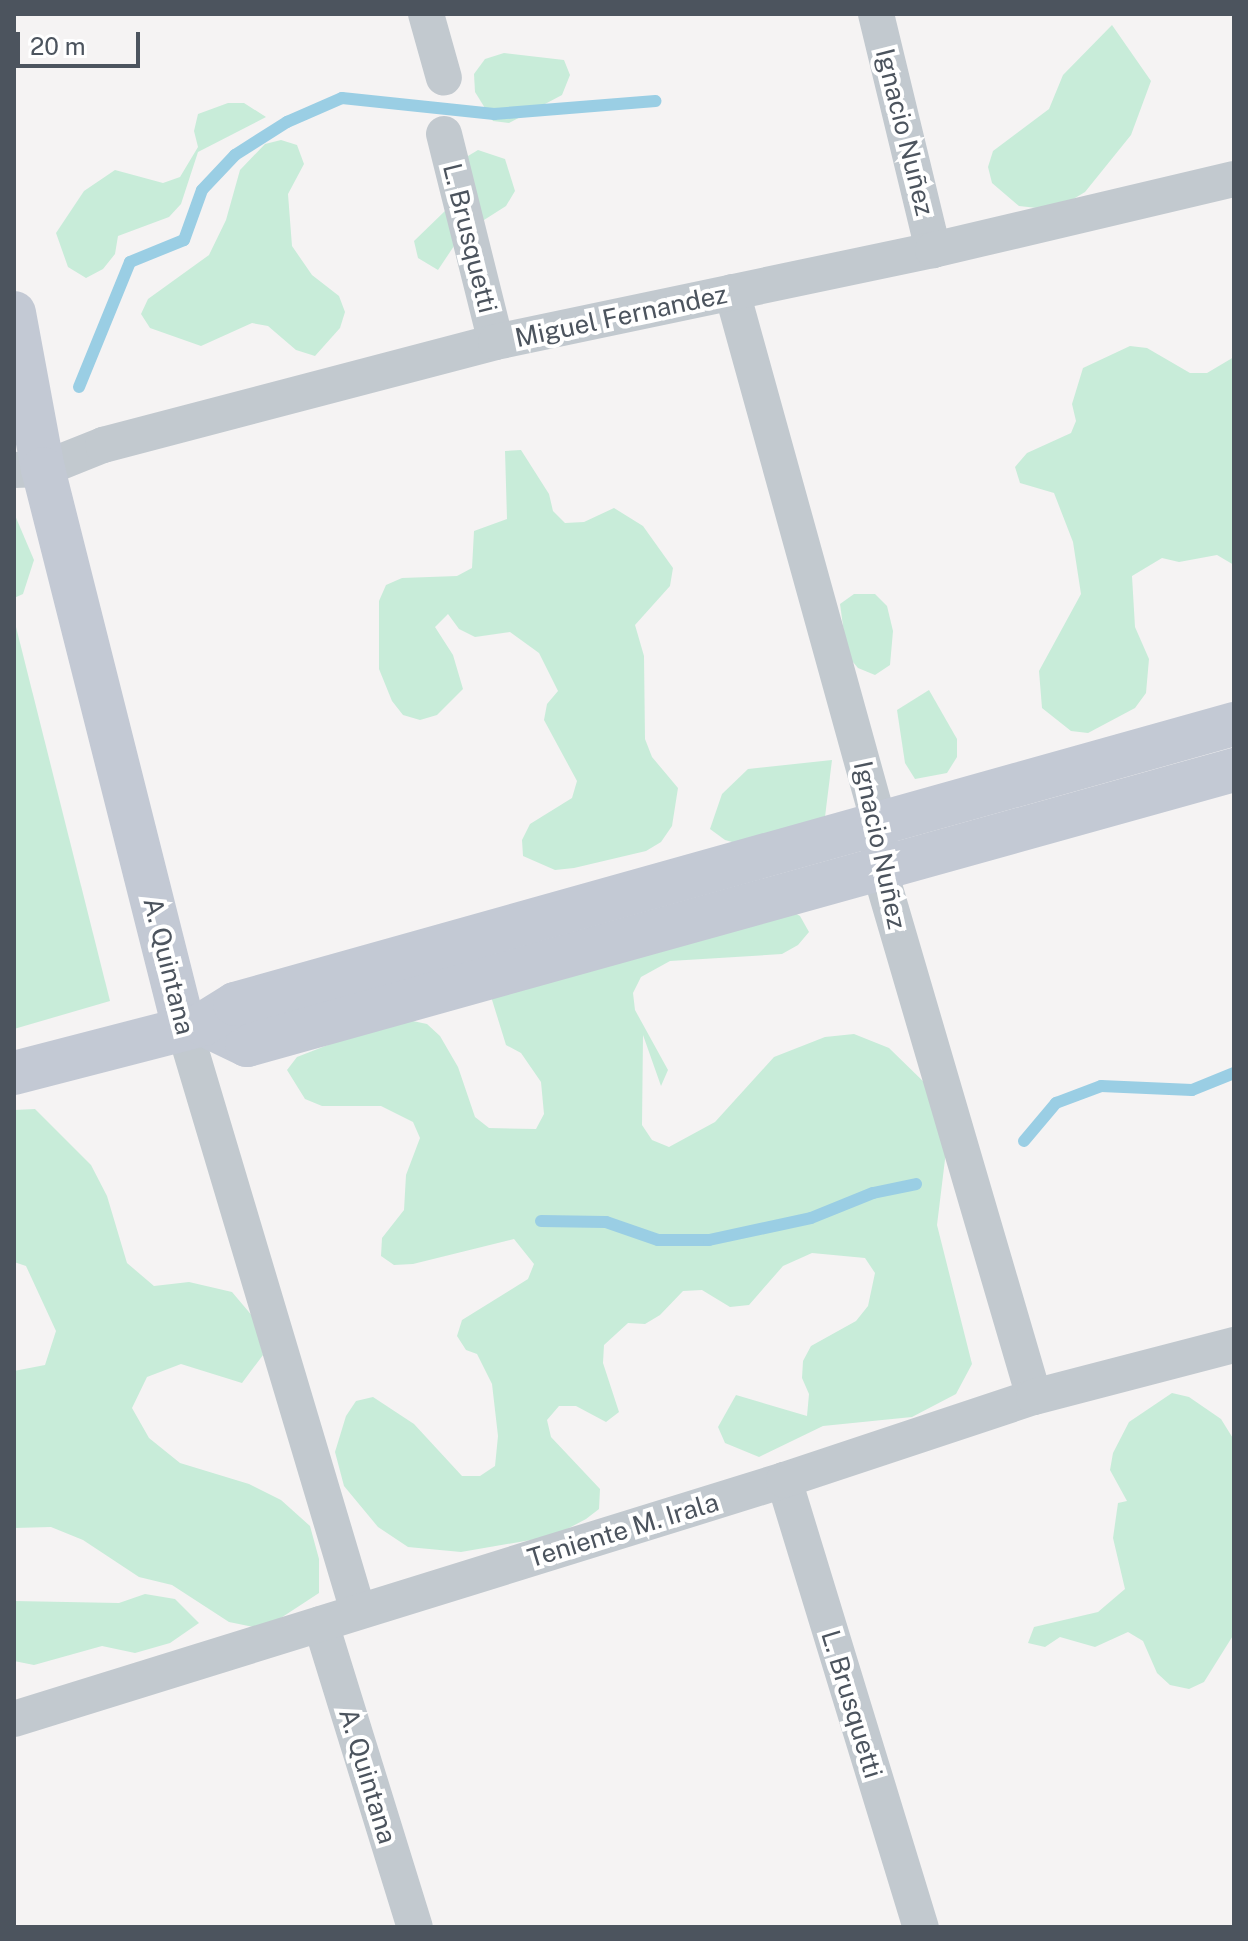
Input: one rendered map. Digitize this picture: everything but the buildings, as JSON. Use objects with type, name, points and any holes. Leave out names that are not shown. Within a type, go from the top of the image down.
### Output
[{"type":"street","points":[[426,14],[444,78]]},
{"type":"street","name":"Ignacio Nuñez","points":[[876,14],[933,250]]},
{"type":"street","name":"L. Brusquetti","points":[[444,134],[496,342]]},
{"type":"street","name":"Miguel Fernandez","points":[[29,470],[103,445],[496,342],[933,250],[1234,179]]},
{"type":"street","name":"Ignacio Nuñez","points":[[732,292],[879,823],[879,868],[1034,1397]]},
{"type":"street","name":"A. Quintana","points":[[14,313],[29,470],[194,1026],[358,1611]]},
{"type":"street","points":[[14,1073],[194,1026],[235,1004],[1234,724]]},
{"type":"street","points":[[194,1026],[247,1045],[1234,770]]},
{"type":"street","name":"Teniente M. Irala","points":[[14,1719],[784,1480],[1034,1397],[1234,1345]]},
{"type":"street","name":"L. Brusquetti","points":[[784,1480],[921,1927]]},
{"type":"street","name":"A. Quintana","points":[[321,1624],[415,1927]]},
{"type":"green space","points":[[1112,25],[1151,81],[1131,135],[1085,192],[1055,210],[1019,206],[992,183],[988,167],[993,151],[1049,109],[1063,75]]},
{"type":"green space","points":[[504,53],[564,60],[570,75],[562,95],[509,123],[493,121],[475,92],[474,74],[485,59]]},
{"type":"green space","points":[[228,103],[244,103],[266,117],[198,152],[181,204],[169,217],[118,236],[115,254],[103,269],[86,278],[68,267],[56,233],[84,191],[115,170],[163,183],[180,177],[198,147],[194,131],[198,114]]},
{"type":"green space","points":[[281,140],[297,145],[304,164],[288,194],[292,246],[312,275],[339,296],[345,312],[340,328],[315,356],[296,350],[268,326],[252,323],[201,346],[150,328],[141,314],[148,299],[209,255],[226,220],[240,170],[265,144]]},
{"type":"green space","points":[[478,150],[505,159],[515,191],[506,206],[462,234],[438,270],[418,258],[414,241],[446,210],[463,159]]},
{"type":"green space","points":[[1130,346],[1147,348],[1190,373],[1207,373],[1234,357],[1234,565],[1217,555],[1179,562],[1162,558],[1132,576],[1135,627],[1149,659],[1146,693],[1135,708],[1088,733],[1071,731],[1042,708],[1039,671],[1081,594],[1073,542],[1054,493],[1020,483],[1015,467],[1027,453],[1071,433],[1076,421],[1072,404],[1083,368]]},
{"type":"green space","points":[[521,450],[549,494],[553,511],[565,523],[584,522],[614,508],[643,526],[673,568],[670,586],[635,625],[644,656],[645,739],[652,757],[678,788],[672,826],[661,842],[646,851],[555,870],[523,856],[522,840],[530,824],[572,798],[577,781],[544,720],[547,704],[558,691],[539,653],[510,632],[475,637],[459,629],[448,614],[435,627],[453,655],[463,689],[437,715],[420,720],[403,715],[392,701],[379,669],[379,601],[386,585],[402,578],[457,576],[472,568],[474,531],[507,519],[505,451]]},
{"type":"green space","points":[[14,513],[34,560],[23,594],[14,598]]},
{"type":"green space","points":[[854,594],[875,594],[887,606],[893,631],[890,665],[875,675],[858,668],[847,655],[840,604]]},
{"type":"green space","points":[[14,619],[110,1001],[14,1029]]},
{"type":"green space","points":[[929,690],[957,739],[957,757],[947,773],[915,779],[905,763],[897,710]]},
{"type":"green space","points":[[832,760],[824,825],[761,850],[725,840],[710,829],[722,794],[748,769]]},
{"type":"green space","points":[[770,899],[800,916],[809,932],[798,945],[782,954],[670,961],[641,977],[633,993],[635,1010],[668,1070],[661,1086],[643,1035],[642,1125],[652,1140],[669,1147],[715,1122],[774,1057],[825,1037],[854,1034],[889,1048],[929,1087],[948,1135],[937,1225],[972,1364],[956,1394],[912,1417],[823,1426],[759,1457],[725,1443],[718,1427],[736,1395],[807,1416],[809,1394],[802,1378],[803,1361],[811,1346],[856,1321],[868,1306],[875,1273],[865,1258],[812,1253],[783,1266],[749,1305],[730,1307],[702,1290],[683,1291],[660,1315],[645,1324],[628,1323],[604,1345],[603,1363],[619,1412],[606,1422],[576,1406],[559,1406],[547,1420],[551,1437],[600,1489],[599,1509],[586,1519],[554,1536],[461,1552],[408,1547],[378,1527],[344,1486],[335,1452],[346,1416],[356,1401],[373,1397],[414,1424],[462,1476],[480,1476],[495,1466],[498,1436],[492,1384],[477,1354],[466,1350],[457,1336],[462,1320],[528,1279],[534,1264],[514,1239],[413,1264],[394,1265],[381,1256],[382,1238],[404,1210],[406,1175],[420,1138],[413,1122],[381,1106],[322,1106],[305,1099],[287,1070],[297,1057],[369,1029],[408,1020],[427,1024],[440,1036],[458,1067],[475,1117],[489,1128],[536,1129],[544,1114],[541,1082],[521,1053],[506,1045],[489,990]]},
{"type":"green space","points":[[35,1109],[91,1165],[107,1196],[127,1263],[154,1286],[189,1282],[232,1292],[254,1318],[263,1355],[242,1383],[181,1364],[147,1377],[132,1408],[149,1438],[180,1463],[249,1484],[281,1500],[310,1526],[319,1559],[319,1593],[264,1629],[229,1622],[172,1585],[139,1577],[83,1540],[51,1527],[14,1528],[14,1371],[45,1365],[56,1331],[26,1266],[14,1262],[14,1110]]},
{"type":"green space","points":[[1172,1393],[1189,1397],[1221,1419],[1234,1440],[1234,1634],[1204,1682],[1189,1689],[1170,1685],[1157,1673],[1143,1641],[1128,1632],[1095,1647],[1060,1637],[1045,1647],[1028,1643],[1034,1627],[1098,1612],[1125,1589],[1113,1538],[1118,1503],[1127,1501],[1110,1470],[1113,1453],[1129,1422]]},
{"type":"green space","points":[[145,1594],[175,1599],[199,1623],[170,1643],[135,1653],[102,1646],[34,1665],[14,1661],[14,1601],[119,1603]]},
{"type":"waterway","points":[[79,387],[130,262],[184,240],[202,190],[235,155],[287,122],[342,98],[494,114],[655,101]]},
{"type":"waterway","points":[[1024,1141],[1056,1103],[1101,1086],[1192,1090],[1234,1073]]},
{"type":"waterway","points":[[541,1221],[606,1222],[658,1240],[709,1240],[811,1218],[873,1193],[916,1184]]}]
